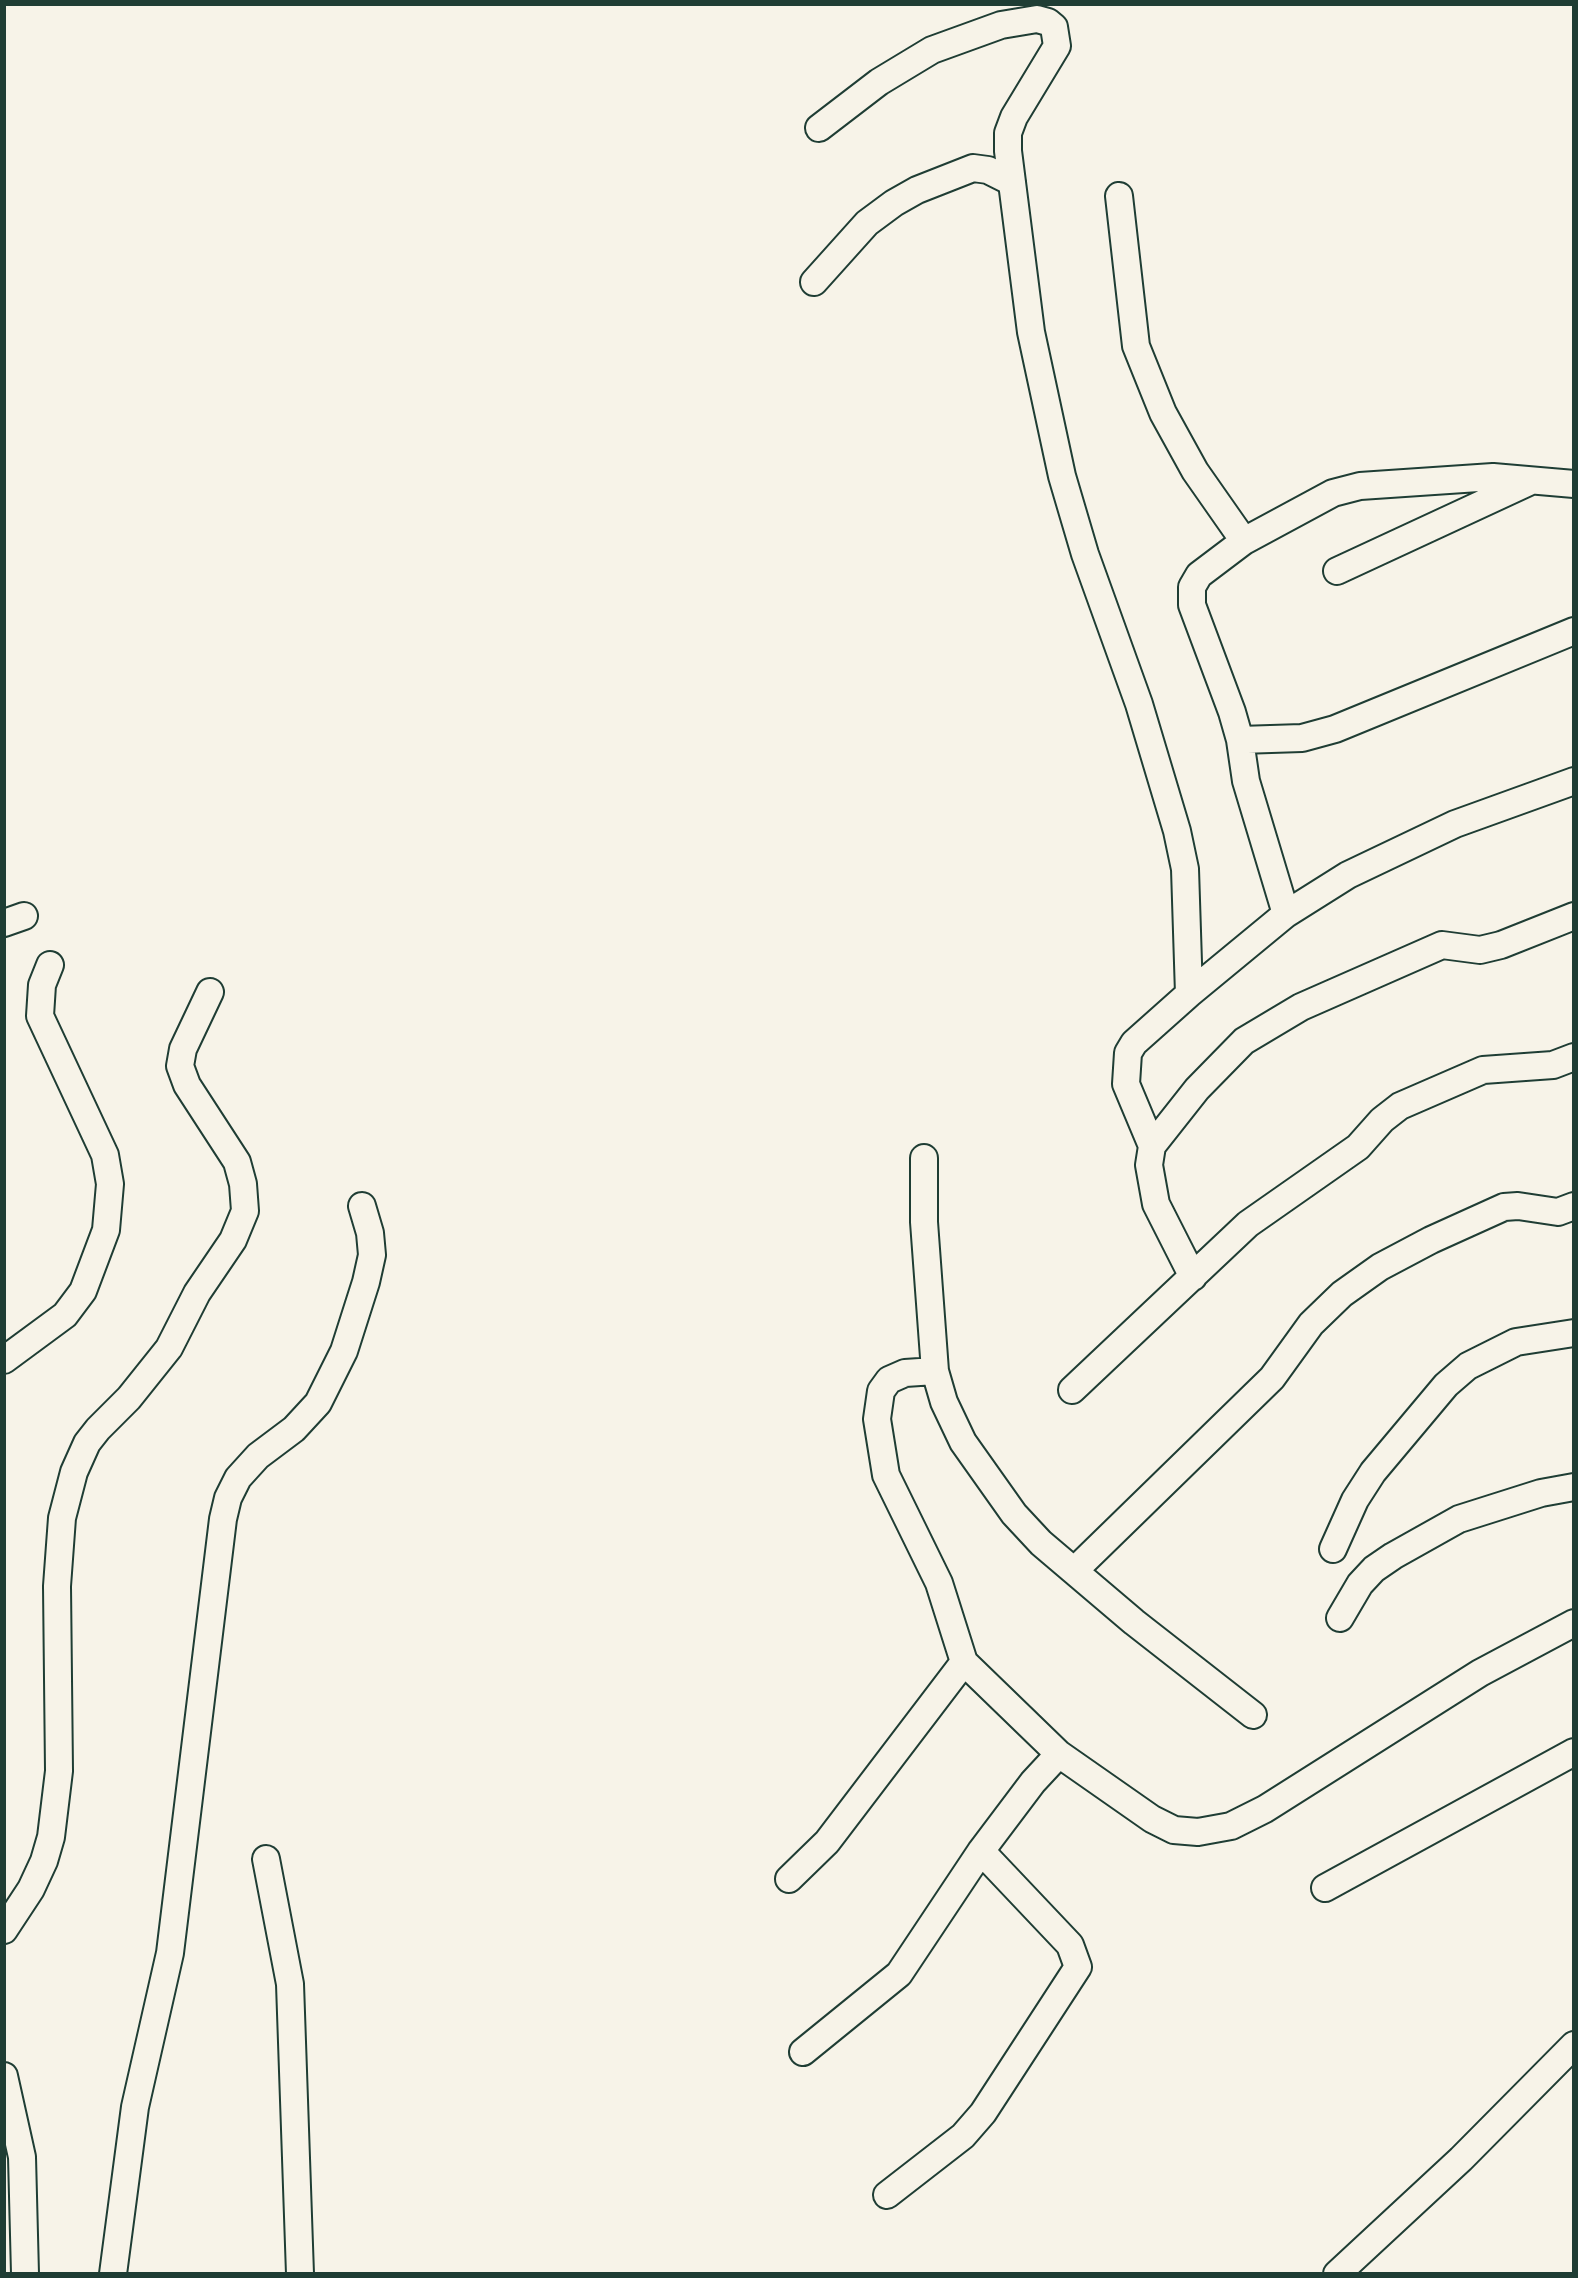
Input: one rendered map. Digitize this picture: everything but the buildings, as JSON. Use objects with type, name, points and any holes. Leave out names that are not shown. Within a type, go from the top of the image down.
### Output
[{"type":"street","points":[[819,128],[879,82],[932,50],[1001,25],[1043,20],[1054,27],[1057,46],[1014,117],[1008,133],[1030,332],[1062,476],[1085,554],[1139,704],[1176,831],[1185,869],[1190,994]]},
{"type":"street","points":[[814,282],[867,224],[894,202],[917,190],[973,168],[988,170],[1012,182]]},
{"type":"street","points":[[1119,196],[1136,346],[1168,423],[1195,471],[1244,542]]},
{"type":"street","points":[[1286,914],[1246,781],[1240,740],[1192,605],[1192,587],[1199,575],[1244,542],[1333,493],[1360,486],[1493,477],[1528,482],[1574,484]]},
{"type":"street","points":[[1337,571],[1528,482]]},
{"type":"street","points":[[1240,740],[1302,738],[1335,729],[1574,631]]},
{"type":"street","points":[[1152,1146],[1126,1084],[1128,1053],[1134,1043],[1190,994],[1286,914],[1348,875],[1455,824],[1574,781]]},
{"type":"street","points":[[1193,1277],[1156,1204],[1149,1165],[1152,1146],[1197,1089],[1244,1041],[1301,1007],[1442,945],[1480,950],[1501,945],[1574,916]]},
{"type":"street","points":[[4,1360],[65,1315],[83,1291],[106,1230],[110,1184],[105,1155],[40,1016],[42,984],[50,965]]},
{"type":"street","points":[[4,1930],[30,1889],[44,1861],[51,1837],[59,1771],[57,1586],[62,1518],[74,1472],[87,1443],[129,1398],[169,1348],[197,1293],[233,1240],[244,1211],[243,1184],[237,1162],[187,1085],[180,1066],[183,1049],[210,992]]},
{"type":"street","points":[[1072,1390],[1248,1224],[1358,1147],[1382,1120],[1400,1106],[1483,1070],[1552,1065],[1574,1057]]},
{"type":"street","points":[[924,1158],[924,1222],[935,1371],[944,1402],[969,1451],[1014,1514],[1041,1543],[1134,1622],[1253,1715]]},
{"type":"street","points":[[113,2274],[135,2107],[151,2028],[170,1953],[223,1520],[228,1498],[238,1478],[258,1456],[294,1429],[318,1403],[339,1361],[366,1282],[372,1255],[370,1233],[362,1206]]},
{"type":"street","points":[[1075,1570],[1272,1378],[1311,1324],[1342,1294],[1380,1267],[1504,1207],[1518,1206],[1558,1212],[1574,1206]]},
{"type":"street","points":[[1334,1549],[1355,1500],[1373,1472],[1446,1385],[1468,1366],[1516,1342],[1574,1333]]},
{"type":"street","points":[[935,1371],[905,1373],[889,1380],[881,1391],[877,1419],[886,1475],[939,1582],[964,1662],[1059,1754],[1152,1819],[1174,1830],[1198,1832],[1231,1826],[1274,1803],[1480,1673],[1574,1623]]},
{"type":"street","points":[[1340,1618],[1360,1584],[1374,1569],[1402,1550],[1460,1519],[1542,1493],[1574,1487]]},
{"type":"street","points":[[789,1879],[827,1842],[964,1662]]},
{"type":"street","points":[[1325,1888],[1574,1752]]},
{"type":"street","points":[[803,2052],[899,1974],[981,1851],[1033,1782],[1059,1754]]},
{"type":"street","points":[[887,2195],[963,2136],[983,2113],[1078,1967],[1070,1945],[981,1851]]},
{"type":"street","points":[[266,1859],[290,1984],[300,2274]]},
{"type":"street","points":[[1337,2274],[1461,2158],[1574,2045]]},
{"type":"street","points":[[4,2076],[13,2157],[18,2261]]}]
